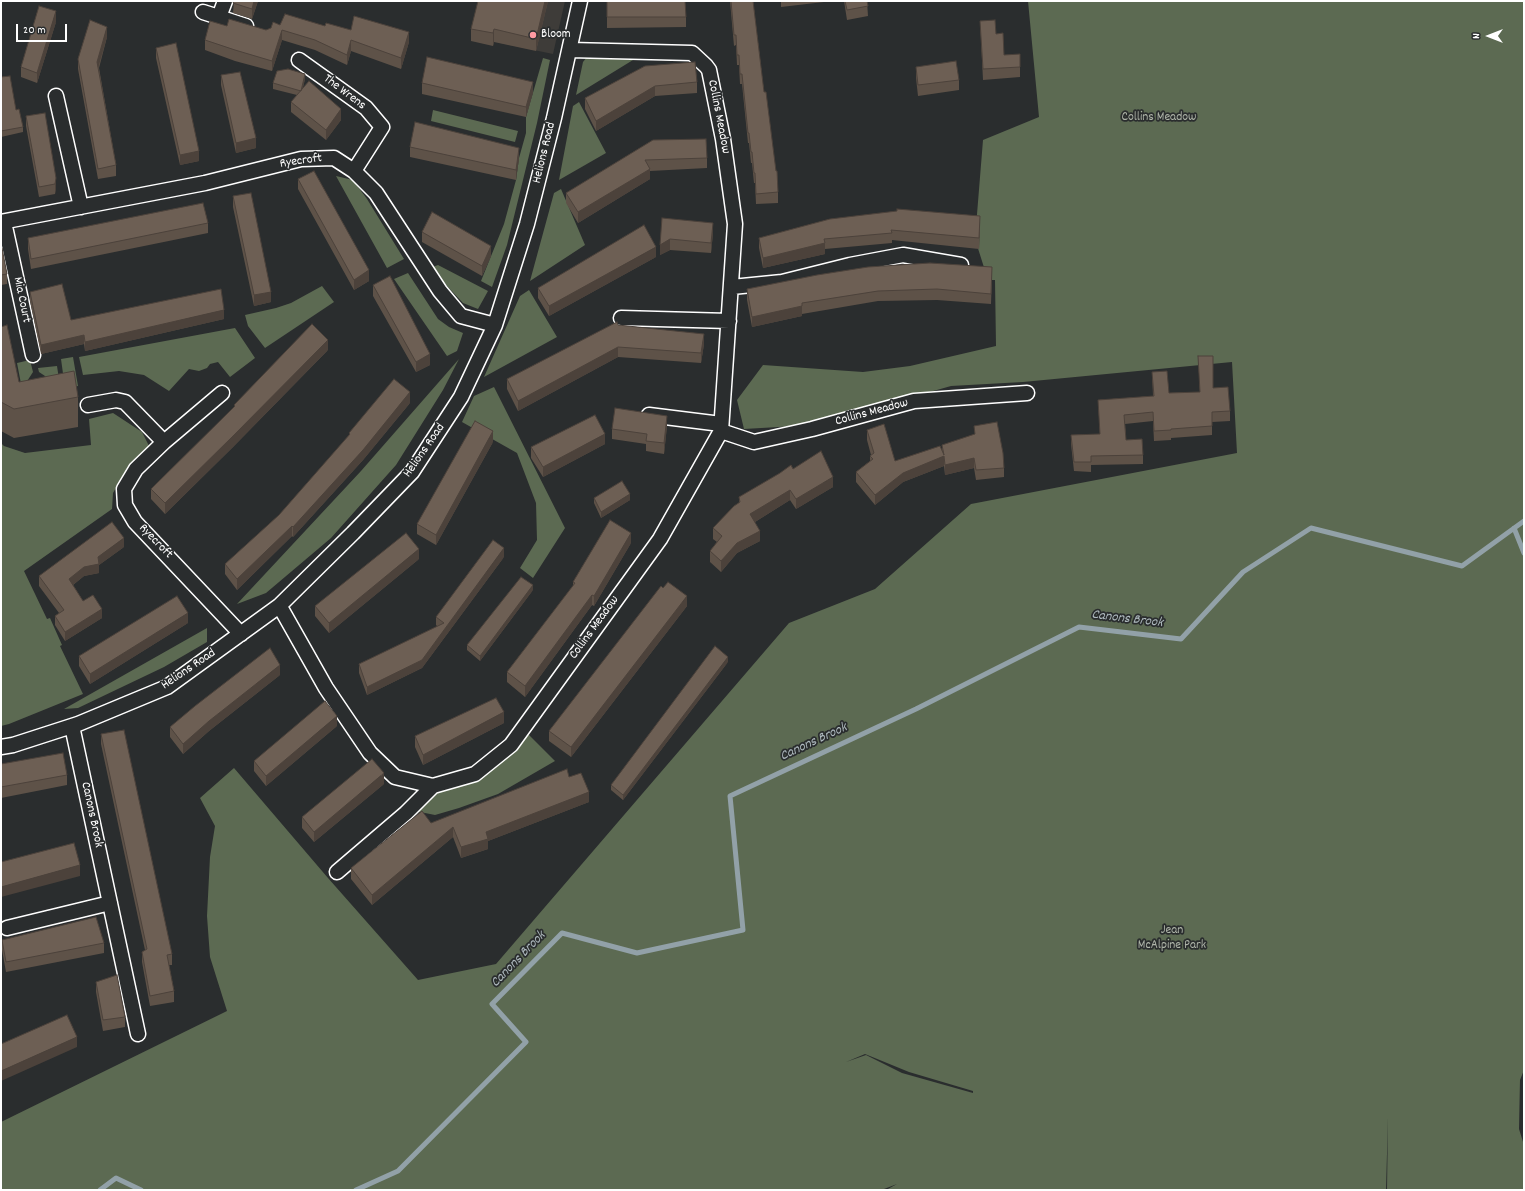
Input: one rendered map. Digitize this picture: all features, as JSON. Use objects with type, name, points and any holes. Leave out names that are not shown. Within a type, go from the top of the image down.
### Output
[{"type":"street","points":[[219,17],[225,1]]},
{"type":"street","name":"Helions Road","points":[[1,747],[13,745],[72,726],[167,687],[279,606],[353,534],[412,472],[461,397],[495,325],[527,224],[570,50],[580,1]]},
{"type":"street","points":[[203,12],[259,30]]},
{"type":"street","name":"Collins Meadow","points":[[337,872],[406,813],[433,786],[474,774],[511,745],[660,539],[721,427],[732,287],[735,224],[723,139],[709,70],[692,53],[570,50]]},
{"type":"street","name":"The Wrens","points":[[299,60],[366,108],[382,127],[354,171]]},
{"type":"street","points":[[56,96],[81,207]]},
{"type":"street","name":"Ryecroft","points":[[2,222],[205,182],[300,159],[334,158],[354,171],[376,194],[440,291],[461,316],[495,325]]},
{"type":"street","name":"Mia Court","points":[[2,222],[33,355]]},
{"type":"street","points":[[732,287],[782,282],[850,265],[903,255],[961,265]]},
{"type":"street","points":[[622,318],[729,321]]},
{"type":"street","name":"Ryecroft","points":[[222,393],[164,442],[136,469],[124,489],[125,505],[135,522],[241,634]]},
{"type":"street","name":"Collins Meadow","points":[[638,414],[721,427],[754,442],[812,429],[914,402],[1027,393]]},
{"type":"street","points":[[88,405],[116,400],[125,402],[164,442]]},
{"type":"street","name":"Collins Meadow","points":[[279,606],[284,612],[326,688],[370,753],[394,777],[433,786]]},
{"type":"street","name":"Canons Brook","points":[[72,726],[138,1034]]},
{"type":"street","points":[[7,928],[110,903]]},
{"type":"shaded area","points":[[509,1],[565,1],[553,54],[500,43]]},
{"type":"green space","name":"Jean McAlpine Park","points":[[1028,1],[1524,1],[1524,1070],[1520,1080],[1519,1129],[1524,1145],[1524,1190],[1387,1190],[1388,1117],[1386,1190],[886,1190],[897,1184],[884,1189],[885,1190],[1,1190],[1,1122],[227,1011],[210,957],[207,916],[210,857],[215,826],[200,798],[234,768],[418,980],[496,964],[789,623],[875,589],[971,504],[1237,453],[1232,362],[1023,382],[951,386],[813,425],[744,429],[737,400],[763,365],[863,372],[910,366],[996,346],[995,280],[988,280],[975,239],[983,140],[1039,117]],"holes":[[[865,1054],[909,1072],[973,1091],[973,1093],[902,1073],[866,1055],[846,1062]]]},
{"type":"green space","points":[[593,54],[633,60],[576,95],[583,62],[587,57]]},
{"type":"green space","points":[[543,58],[550,60],[537,123],[507,245],[492,287],[481,281],[504,224],[516,180],[519,158],[526,133],[526,117]]},
{"type":"green space","points":[[579,102],[606,153],[559,180],[573,106]]},
{"type":"green space","points":[[433,110],[518,131],[515,142],[431,121]]},
{"type":"green space","points":[[336,176],[353,180],[367,199],[404,259],[387,268]]},
{"type":"green space","points":[[561,189],[585,245],[530,281],[554,193]]},
{"type":"green space","points":[[438,265],[488,291],[478,309],[463,303],[430,268]]},
{"type":"green space","points":[[408,273],[438,319],[449,327],[463,333],[457,351],[447,356],[394,279]]},
{"type":"green space","points":[[322,286],[334,302],[265,348],[248,326],[245,315],[291,303]]},
{"type":"green space","points":[[529,290],[557,337],[484,377],[520,296]]},
{"type":"green space","points":[[235,328],[255,358],[230,377],[218,362],[210,364],[207,368],[199,371],[189,369],[169,391],[144,375],[119,371],[83,375],[79,357]]},
{"type":"green space","points":[[73,357],[78,386],[65,388],[61,359]]},
{"type":"green space","points":[[459,359],[443,390],[396,465],[331,538],[266,593],[237,604],[361,471]]},
{"type":"green space","points":[[30,360],[33,372],[22,389],[17,363]]},
{"type":"green space","points":[[57,366],[60,386],[39,372],[38,368]]},
{"type":"green space","points":[[494,387],[565,528],[533,578],[520,568],[537,540],[536,503],[517,453],[462,422],[474,396]]},
{"type":"green space","points":[[113,413],[142,432],[150,448],[124,474],[113,493],[112,509],[24,571],[47,619],[50,618],[62,645],[60,646],[83,694],[1,726],[1,443],[4,446],[25,453],[91,445],[89,419]]},
{"type":"green space","points":[[207,628],[207,642],[164,667],[78,708],[64,709]]},
{"type":"green space","points":[[528,734],[555,761],[498,794],[459,808],[435,815],[415,811],[436,788],[513,749]]},
{"type":"building","points":[[234,1],[254,1],[252,9],[233,3]]},
{"type":"building","points":[[478,1],[545,1],[536,39],[494,29],[493,33],[471,29]]},
{"type":"building","points":[[607,1],[685,1],[686,17],[607,17]]},
{"type":"building","points":[[731,1],[753,1],[764,92],[766,92],[777,171],[778,192],[756,194],[755,173],[748,133],[742,74],[740,74],[739,55],[737,55],[736,35],[734,35]]},
{"type":"building","points":[[845,1],[867,1],[868,6],[847,10]]},
{"type":"building","points":[[39,6],[56,11],[37,73],[21,67]]},
{"type":"building","points":[[285,14],[325,26],[326,23],[351,30],[354,16],[409,32],[401,58],[351,40],[347,55],[315,40],[282,30],[272,61],[205,40],[210,21],[227,26],[229,19],[266,30],[271,28],[273,22],[280,25]]},
{"type":"building","points":[[90,20],[107,27],[97,62],[116,165],[98,169],[78,59]]},
{"type":"building","points":[[995,20],[996,34],[1003,33],[1004,55],[1020,54],[1020,67],[983,69],[980,21]]},
{"type":"building","points":[[176,43],[199,151],[180,155],[156,48]]},
{"type":"building","points":[[427,57],[533,82],[526,107],[422,83]]},
{"type":"building","points":[[956,61],[959,80],[918,85],[916,67]]},
{"type":"building","points":[[695,62],[697,82],[655,86],[596,121],[585,98],[645,66]]},
{"type":"building","points":[[288,69],[305,74],[301,91],[273,83],[277,71]]},
{"type":"building","points":[[240,72],[256,138],[236,143],[221,75]]},
{"type":"building","points":[[10,76],[16,110],[19,109],[23,127],[1,131],[1,77]]},
{"type":"building","points":[[309,81],[341,109],[326,130],[291,102]]},
{"type":"building","points":[[45,113],[56,178],[55,184],[39,187],[26,116]]},
{"type":"building","points":[[415,122],[519,148],[516,170],[410,147]]},
{"type":"building","points":[[706,139],[707,158],[645,160],[650,169],[578,212],[566,193],[653,140]]},
{"type":"building","points":[[314,171],[369,270],[354,280],[298,179]]},
{"type":"building","points":[[251,193],[271,292],[254,295],[233,196]]},
{"type":"building","points":[[203,203],[208,223],[31,259],[28,238]]},
{"type":"building","points":[[897,209],[980,216],[979,238],[891,230],[892,233],[824,239],[825,243],[763,258],[759,238],[830,219],[897,211]]},
{"type":"building","points":[[432,212],[491,246],[482,266],[422,232]]},
{"type":"building","points":[[662,218],[713,223],[711,243],[670,239],[660,245]]},
{"type":"building","points":[[644,225],[656,247],[549,306],[538,288]]},
{"type":"building","points":[[1,248],[7,274],[1,275]]},
{"type":"building","points":[[930,263],[992,267],[991,294],[937,289],[878,291],[802,303],[802,306],[752,317],[747,289],[817,275],[868,267]]},
{"type":"building","points":[[390,276],[430,354],[416,362],[373,285]]},
{"type":"building","points":[[62,284],[71,320],[221,289],[224,310],[85,342],[84,335],[41,345],[30,292]]},
{"type":"building","points":[[617,322],[618,325],[704,334],[701,353],[618,347],[518,401],[507,379]]},
{"type":"building","points":[[312,324],[328,340],[165,503],[151,489],[235,406],[234,405]]},
{"type":"building","points":[[7,325],[19,382],[74,371],[78,397],[14,409],[1,402],[1,327]]},
{"type":"building","points":[[1198,356],[1213,356],[1213,388],[1228,387],[1230,411],[1212,412],[1212,426],[1154,431],[1153,412],[1124,415],[1126,440],[1142,439],[1143,455],[1091,456],[1091,462],[1074,462],[1071,435],[1100,434],[1098,400],[1154,396],[1152,372],[1167,371],[1169,393],[1200,392]]},
{"type":"building","points":[[394,379],[410,392],[363,450],[293,527],[292,526],[237,579],[225,564],[279,515],[350,434],[349,433]]},
{"type":"building","points":[[615,408],[667,416],[664,443],[646,441],[647,434],[612,429]]},
{"type":"building","points":[[595,415],[605,434],[543,467],[531,447]]},
{"type":"building","points":[[475,421],[493,431],[436,535],[417,524]]},
{"type":"building","points":[[997,422],[1003,453],[1004,468],[976,470],[974,458],[945,465],[944,456],[903,473],[875,495],[856,472],[873,459],[870,456],[874,453],[867,430],[884,424],[895,461],[940,446],[944,455],[942,445],[975,434],[974,426]]},
{"type":"building","points":[[821,451],[833,477],[796,499],[790,490],[750,514],[760,531],[737,543],[721,561],[710,551],[722,536],[713,528],[734,506],[740,502],[739,497],[791,465],[793,469]]},
{"type":"building","points":[[622,481],[630,494],[601,512],[594,498]]},
{"type":"building","points":[[610,520],[631,533],[594,596],[592,595],[525,686],[507,672],[575,583],[573,582]]},
{"type":"building","points":[[112,522],[124,538],[98,557],[99,564],[84,567],[69,579],[83,601],[93,595],[102,609],[65,632],[55,616],[64,610],[39,576]]},
{"type":"building","points":[[406,533],[419,549],[329,623],[315,606]]},
{"type":"building","points":[[493,540],[504,548],[422,660],[367,687],[359,664],[444,623],[436,617]]},
{"type":"building","points":[[521,577],[533,585],[480,656],[467,645]]},
{"type":"building","points":[[668,582],[687,596],[571,747],[549,731],[661,586],[663,588]]},
{"type":"building","points":[[177,596],[188,613],[90,674],[79,656]]},
{"type":"building","points":[[715,646],[728,657],[623,795],[611,785]]},
{"type":"building","points":[[270,648],[280,665],[209,721],[183,744],[170,727]]},
{"type":"building","points":[[496,698],[504,712],[423,755],[415,736]]},
{"type":"building","points":[[325,701],[337,716],[266,776],[254,761]]},
{"type":"building","points":[[124,730],[172,954],[167,955],[174,991],[150,996],[142,952],[147,949],[101,734]]},
{"type":"building","points":[[63,753],[67,775],[1,787],[1,764]]},
{"type":"building","points":[[372,759],[384,773],[314,832],[302,817]]},
{"type":"building","points":[[567,769],[569,777],[581,773],[589,792],[486,832],[488,839],[461,847],[453,827],[372,895],[351,868],[422,811],[431,823]]},
{"type":"building","points":[[74,843],[80,865],[1,887],[1,862]]},
{"type":"building","points":[[96,917],[104,943],[6,962],[2,940]]},
{"type":"building","points":[[117,975],[125,1017],[103,1020],[96,982]]},
{"type":"building","points":[[67,1015],[77,1037],[1,1071],[1,1044]]},
{"type":"waterway","name":"Canons Brook","points":[[356,1190],[398,1171],[526,1042],[492,1004],[562,933],[637,953],[743,930],[730,796],[916,709],[1079,627],[1181,639],[1243,572],[1311,528],[1462,566],[1524,521]]},
{"type":"waterway","points":[[1514,528],[1524,553]]},
{"type":"waterway","name":"Canons Brook","points":[[100,1190],[116,1178],[141,1190]]},
{"type":"place","name":"Bloom","points":[[533,35]]}]
